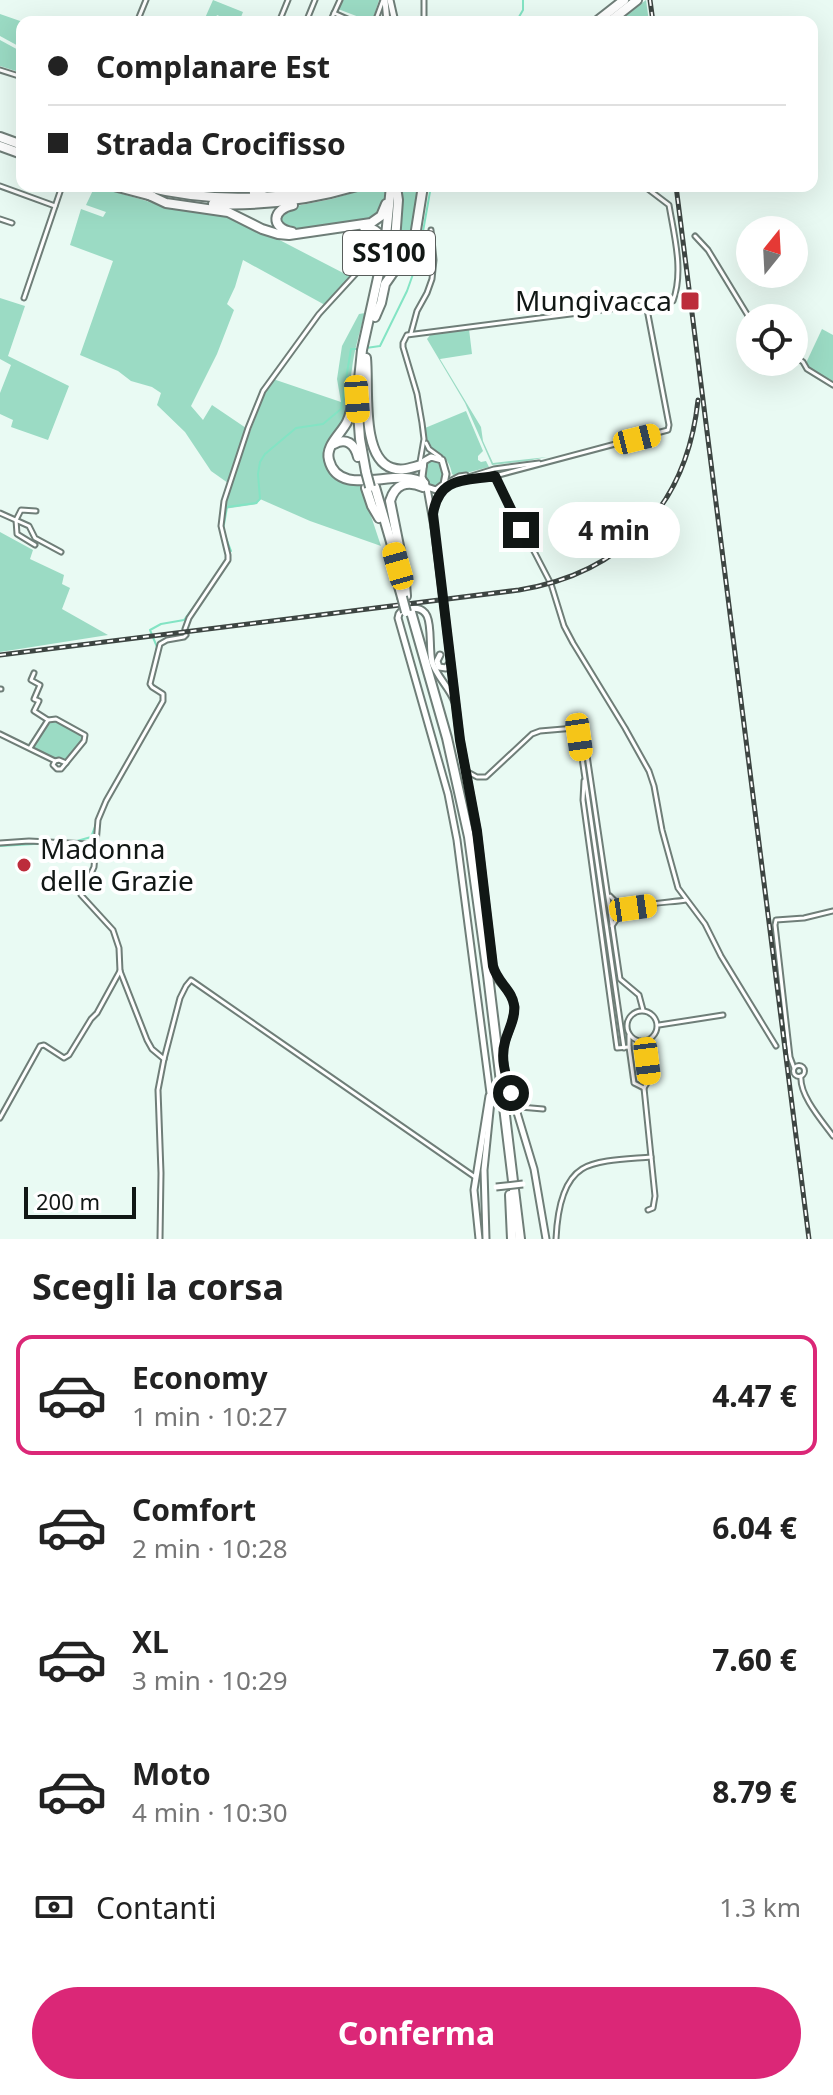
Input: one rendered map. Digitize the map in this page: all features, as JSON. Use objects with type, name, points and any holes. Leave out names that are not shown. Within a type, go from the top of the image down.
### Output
[{"type":"highway","points":[[604,16],[624,0]]},
{"type":"highway","points":[[617,16],[637,0]]},
{"type":"highway","points":[[152,192],[257,192]]},
{"type":"highway","points":[[152,192],[244,197],[295,192]]},
{"type":"highway","points":[[152,192],[191,202],[232,205],[282,202],[335,192]]},
{"type":"highway","points":[[152,192],[166,203],[228,212],[269,232],[289,235],[371,223],[381,216],[391,192]]},
{"type":"highway","name":"SS100","points":[[366,472],[362,408],[365,355],[392,192]]},
{"type":"highway","name":"SS100","points":[[371,321],[392,229],[393,192]]},
{"type":"highway","points":[[395,192],[398,200],[395,241],[405,247],[415,237]]},
{"type":"highway","points":[[371,321],[381,303],[385,284],[411,254],[415,244],[420,192]]},
{"type":"highway","points":[[300,233],[288,232],[280,227],[277,218],[280,210],[316,201],[324,195]]},
{"type":"highway","points":[[359,226],[374,229],[381,237],[377,286]]},
{"type":"highway","name":"SS100","points":[[330,447],[344,428],[350,413],[355,369],[365,355]]},
{"type":"highway","name":"SS100","points":[[365,355],[365,392],[375,452],[382,463],[393,469],[403,470],[419,464]]},
{"type":"highway","name":"SS100","points":[[330,447],[343,440],[353,445],[366,472],[405,596],[455,789],[515,1239]]},
{"type":"highway","points":[[330,447],[330,464],[347,480],[405,477],[417,478],[425,485]]},
{"type":"highway","points":[[405,477],[415,472],[419,464]]},
{"type":"highway","name":"SS100","points":[[405,596],[404,571],[390,501],[397,487],[403,484],[425,485]]},
{"type":"highway","name":"SS100","points":[[371,487],[372,506],[379,518],[405,596]]},
{"type":"highway","name":"SS100","points":[[408,612],[447,738],[469,837],[488,975],[515,1239]]},
{"type":"main road","points":[[425,485],[436,490],[444,484],[446,469],[442,460],[431,457],[419,464],[433,514],[455,702],[477,831],[493,966],[515,1007],[503,1058],[534,1169],[546,1239]]},
{"type":"main road","points":[[455,702],[436,671],[425,613],[412,608],[400,611],[398,618],[445,782],[457,840],[490,1091],[484,1181],[486,1239]]},
{"type":"main road","points":[[448,642],[445,652],[437,661],[439,667],[446,668],[450,663]]},
{"type":"main road","points":[[431,652],[440,655]]},
{"type":"main road","points":[[479,1239],[474,1200],[475,1177],[490,1091]]},
{"type":"main road","points":[[523,1184],[530,1180],[534,1169]]},
{"type":"main road","points":[[484,1181],[496,1187]]},
{"type":"main road","points":[[484,1199],[496,1187],[523,1184],[538,1190]]},
{"type":"street","points":[[333,16],[340,0]]},
{"type":"street","points":[[334,13],[341,16]]},
{"type":"street","points":[[16,192],[55,206]]},
{"type":"street","points":[[24,298],[60,192]]},
{"type":"street","points":[[442,460],[429,449],[424,439],[417,394],[403,347],[404,338],[411,333],[673,301],[679,276],[669,205],[652,192]]},
{"type":"street","points":[[0,219],[12,223]]},
{"type":"street","points":[[411,333],[432,279],[431,230]]},
{"type":"street","points":[[695,236],[708,250],[741,304]]},
{"type":"street","points":[[164,1059],[147,1040],[120,971],[119,948],[113,930],[81,898],[94,867],[98,820],[163,701],[163,694],[150,684],[159,645],[184,637],[189,618],[228,560],[221,526],[224,501],[248,428],[267,384],[319,314],[363,266],[378,264]]},
{"type":"street","points":[[459,480],[495,476],[668,430],[646,304]]},
{"type":"street","points":[[808,370],[833,385]]},
{"type":"street","points":[[419,464],[424,439]]},
{"type":"street","points":[[444,484],[459,476],[553,461]]},
{"type":"street","points":[[433,514],[441,492],[474,474]]},
{"type":"street","points":[[495,476],[551,584],[564,626],[649,771],[678,888],[705,924],[776,1046]]},
{"type":"street","points":[[35,545],[17,534],[16,520],[21,510],[36,511]]},
{"type":"street","points":[[0,513],[29,526],[35,538],[61,552]]},
{"type":"street","points":[[34,673],[31,680],[40,685],[34,699],[39,701],[34,711],[85,735],[84,741],[61,769],[53,765],[55,761]]},
{"type":"street","points":[[30,748],[48,720]]},
{"type":"street","points":[[466,771],[477,777],[486,777],[532,734],[540,731],[570,728],[584,735],[620,979],[639,995],[643,1010]]},
{"type":"street","points":[[570,728],[579,737],[626,1047],[634,1083],[644,1088]]},
{"type":"street","points":[[0,734],[55,761],[66,763]]},
{"type":"street","points":[[88,844],[98,839]]},
{"type":"street","points":[[0,843],[82,843],[94,847],[96,852]]},
{"type":"street","points":[[608,893],[617,903],[633,908]]},
{"type":"street","points":[[612,926],[622,913],[633,908],[686,900]]},
{"type":"street","points":[[833,911],[776,920],[794,1073],[799,1076],[802,1090],[833,1136]]},
{"type":"street","points":[[0,1118],[40,1046],[44,1045],[64,1058],[69,1055],[120,971]]},
{"type":"street","points":[[160,1239],[158,1090],[180,998],[191,980],[475,1177]]},
{"type":"street","points":[[626,1047],[629,1035],[627,1021],[633,1013],[643,1010],[651,1013],[658,1025]]},
{"type":"street","points":[[658,1025],[723,1015]]},
{"type":"street","points":[[629,1035],[636,1040],[653,1038],[658,1025]]},
{"type":"street","points":[[644,1041],[649,1080],[644,1088],[654,1204],[648,1210]]},
{"type":"street","points":[[790,1057],[805,1071],[799,1076]]},
{"type":"street","points":[[794,1068],[800,1065]]},
{"type":"street","points":[[517,1113],[520,1107],[543,1109]]},
{"type":"street","points":[[556,1239],[563,1196],[573,1176],[592,1165],[651,1157]]},
{"type":"green space","points":[[213,0],[243,12],[241,16],[206,16]]},
{"type":"green space","points":[[342,0],[379,0],[374,16],[356,16],[338,9]]},
{"type":"green space","points":[[646,0],[648,16],[626,16]]},
{"type":"green space","points":[[0,14],[16,20],[16,45],[0,36]]},
{"type":"green space","points":[[0,40],[16,49],[16,71],[0,66]]},
{"type":"green space","points":[[92,192],[116,192],[150,202],[233,216],[351,277],[325,305],[243,260],[227,304],[234,310],[217,354],[191,406],[203,420],[212,405],[246,428],[228,483],[211,471],[185,432],[157,405],[161,393],[80,355],[113,261],[70,245],[81,209],[103,217],[106,212],[86,205]]},
{"type":"green space","points":[[355,192],[385,192],[383,209],[370,221],[293,231],[280,224],[279,215],[286,208]]},
{"type":"green space","points":[[400,192],[417,192],[412,239],[405,245],[396,237]]},
{"type":"green space","points":[[0,298],[25,306],[8,356],[69,386],[48,440],[11,427],[13,420],[0,414],[0,393],[11,365],[0,359]]},
{"type":"green space","points":[[365,313],[354,355],[345,418],[327,447],[325,457],[337,477],[360,483],[381,546],[310,521],[260,499],[257,504],[224,509],[229,487],[268,385],[273,379],[341,402],[337,379],[342,346],[359,314]]},
{"type":"green space","points":[[469,329],[472,354],[440,359],[481,427],[483,441],[493,463],[547,457],[492,465],[465,403],[427,339],[431,334]]},
{"type":"green space","points":[[822,329],[833,335],[833,385],[809,371],[808,359]]},
{"type":"green space","points":[[466,411],[483,451],[478,460],[486,461],[489,467],[455,476],[446,460],[428,445],[425,428]]},
{"type":"green space","points":[[430,459],[441,464],[443,472],[443,479],[436,488],[429,485],[425,475]]},
{"type":"green space","points":[[0,532],[33,550],[30,559],[64,575],[62,584],[70,588],[62,609],[108,635],[0,652]]},
{"type":"green space","points":[[56,719],[82,734],[82,741],[66,760],[54,759],[32,747],[49,722]]},
{"type":"waterway","points":[[520,16],[523,0]]},
{"type":"waterway","points":[[366,348],[380,346],[407,291],[418,260],[430,192]]},
{"type":"waterway","points":[[231,551],[223,530],[227,507],[256,503],[260,499],[260,462],[265,454],[296,428],[323,424],[341,409],[351,349],[360,349]]},
{"type":"waterway","points":[[221,568],[225,561]]},
{"type":"waterway","points":[[151,675],[157,647],[150,630],[161,624],[184,620],[202,596]]},
{"type":"waterway","points":[[139,740],[162,698],[160,693]]},
{"type":"waterway","points":[[101,810],[120,773]]},
{"type":"waterway","points":[[77,841],[91,837],[96,824]]},
{"type":"waterway","points":[[0,846],[51,843]]},
{"type":"railway","points":[[650,0],[652,16]]},
{"type":"railway","points":[[677,192],[809,1239]]},
{"type":"railway","points":[[0,655],[519,590],[556,581],[589,568],[618,550],[643,528],[664,502],[680,472],[691,438],[698,400]]},
{"type":"place","name":"Mungivacca","points":[[690,301]]},
{"type":"place","name":"Madonna delle Grazie","points":[[24,865]]},
{"type":"route","points":[[511,1093],[503,1058],[515,1007],[511,995],[496,977],[493,966],[477,831],[460,740],[434,505],[441,492],[453,482],[495,476],[521,530]]}]
